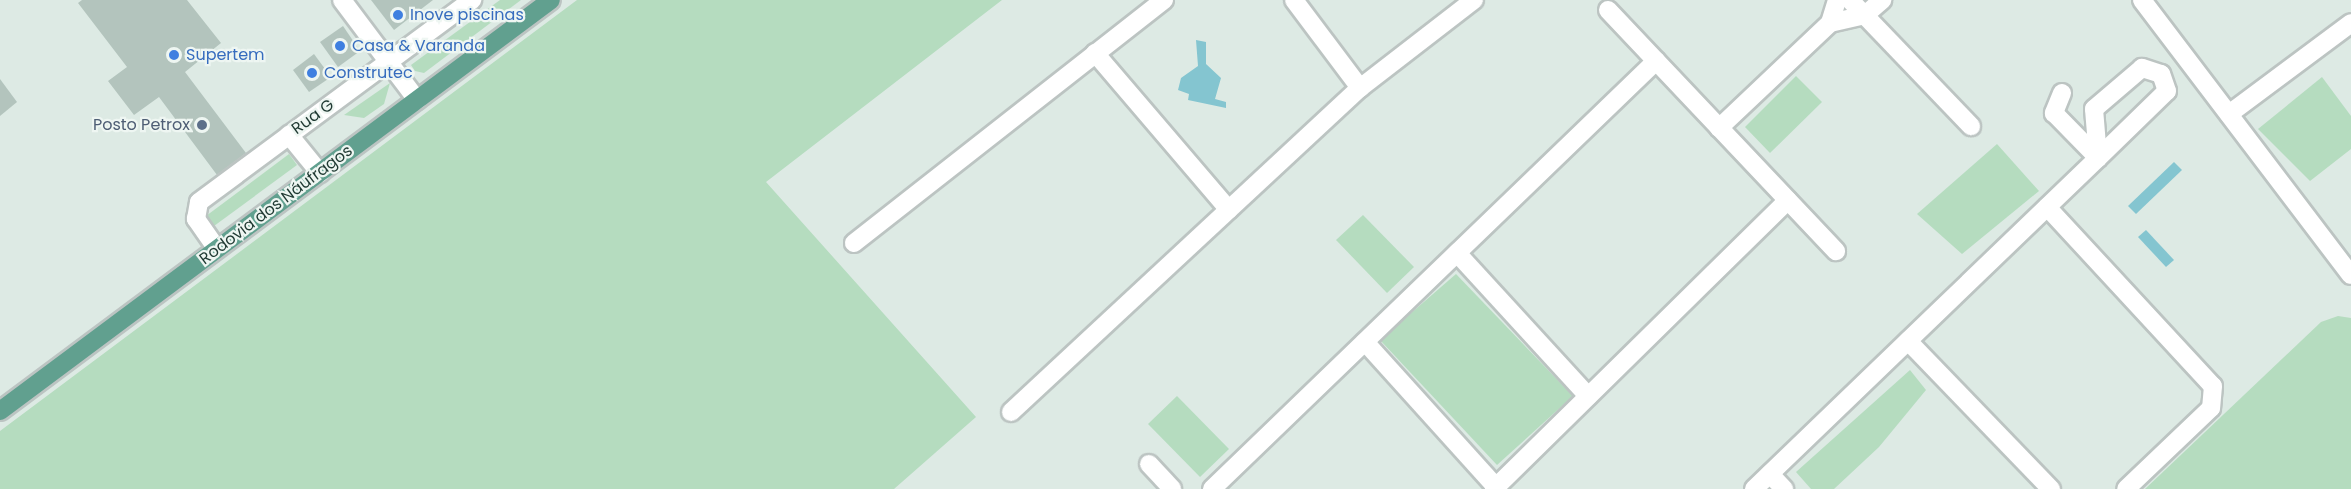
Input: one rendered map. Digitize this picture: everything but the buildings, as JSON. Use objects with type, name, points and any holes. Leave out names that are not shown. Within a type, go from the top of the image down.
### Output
[{"type":"main road","name":"Rodovia dos Náufragos","points":[[0,411],[552,0]]},
{"type":"street","points":[[342,0],[417,100]]},
{"type":"street","name":"Rua G","points":[[217,249],[196,219],[199,202],[470,0]]},
{"type":"street","points":[[854,243],[1164,0]]},
{"type":"street","points":[[1294,0],[1360,88]]},
{"type":"street","points":[[1011,412],[1360,88],[1473,0]]},
{"type":"street","points":[[1719,128],[1830,23],[1837,0]]},
{"type":"street","points":[[1850,0],[1971,126]]},
{"type":"street","points":[[1830,23],[1864,15],[1882,0]]},
{"type":"street","points":[[2142,0],[2351,275]]},
{"type":"street","points":[[1608,10],[1836,251]]},
{"type":"street","points":[[2229,114],[2351,23]]},
{"type":"street","points":[[1095,53],[1229,210]]},
{"type":"street","points":[[1754,489],[2098,158],[2164,82],[2183,56]]},
{"type":"street","points":[[1212,489],[1656,61]]},
{"type":"street","points":[[2098,158],[2094,109],[2142,68],[2164,82]]},
{"type":"street","points":[[2062,93],[2054,113],[2098,158]]},
{"type":"street","points":[[289,135],[320,173]]},
{"type":"street","points":[[1365,342],[1495,488],[1788,201]]},
{"type":"street","points":[[2047,207],[2213,386],[2211,408],[2126,489]]},
{"type":"street","points":[[1457,253],[1588,396]]},
{"type":"street","points":[[1908,341],[2051,489]]},
{"type":"street","points":[[1149,464],[1173,489]]},
{"type":"street","points":[[1770,474],[1784,489]]},
{"type":"green space","points":[[500,0],[521,0],[424,73],[415,71],[411,65]]},
{"type":"green space","points":[[577,0],[1002,0],[766,182],[976,417],[894,489],[0,489],[0,431]]},
{"type":"green space","points":[[1796,76],[1822,102],[1770,153],[1745,127]]},
{"type":"green space","points":[[2322,77],[2351,116],[2351,149],[2310,181],[2258,129]]},
{"type":"green space","points":[[390,83],[384,104],[364,118],[344,115]]},
{"type":"green space","points":[[1997,144],[2039,191],[1962,254],[1917,214]]},
{"type":"green space","points":[[289,154],[297,165],[214,226],[206,216]]},
{"type":"green space","points":[[1363,215],[1414,267],[1387,293],[1336,240]]},
{"type":"green space","points":[[1456,274],[1573,396],[1497,465],[1380,340]]},
{"type":"green space","points":[[2338,316],[2351,318],[2351,489],[2145,489],[2321,322]]},
{"type":"green space","points":[[1910,370],[1926,390],[1879,447],[1834,489],[1811,489],[1796,472]]},
{"type":"green space","points":[[1177,396],[1229,449],[1200,477],[1148,424]]},
{"type":"water","points":[[1196,40],[1206,42],[1206,64],[1221,78],[1215,99],[1226,102],[1226,108],[1188,100],[1189,94],[1178,90],[1181,78],[1198,66]]},
{"type":"water","points":[[2174,162],[2182,170],[2136,214],[2128,206]]},
{"type":"water","points":[[2146,230],[2174,260],[2166,267],[2138,237]]},
{"type":"place","name":"Inove piscinas","points":[[398,15]]},
{"type":"place","name":"Casa & Varanda","points":[[340,46]]},
{"type":"place","name":"Supertem","points":[[174,55]]},
{"type":"place","name":"Construtec","points":[[312,73]]},
{"type":"place","name":"Posto Petrox","points":[[202,125]]}]
